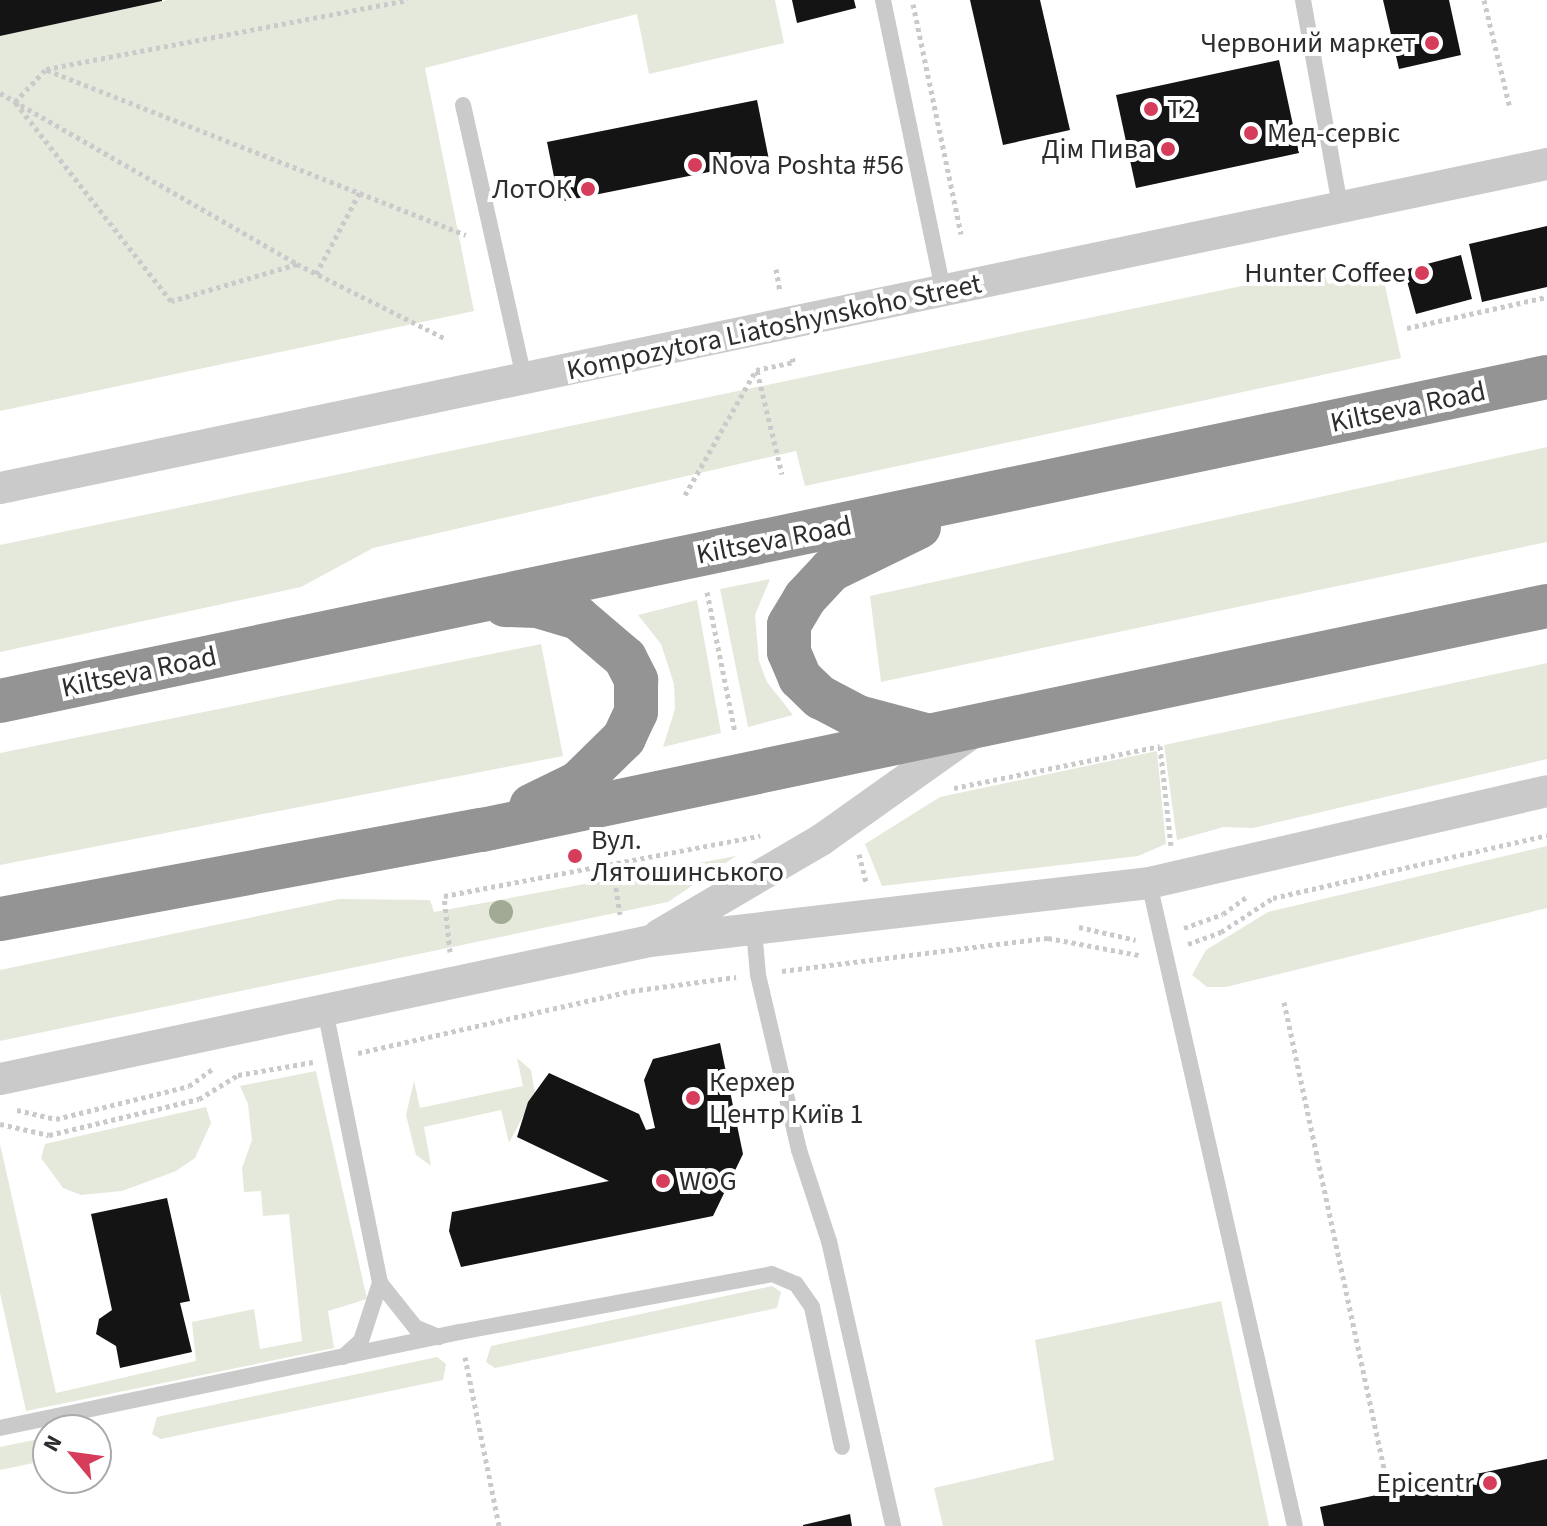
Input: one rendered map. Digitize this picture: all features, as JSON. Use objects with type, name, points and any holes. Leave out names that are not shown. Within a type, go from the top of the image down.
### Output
[{"type":"highway","name":"Kiltseva Road","points":[[0,701],[457,604],[972,501],[1547,377]]},
{"type":"highway","points":[[935,737],[858,717],[820,697],[800,678],[789,652],[789,625],[805,598],[831,570],[972,501]]},
{"type":"highway","points":[[457,604],[537,606],[578,618],[625,658],[636,680],[636,712],[624,738],[604,760],[578,783],[482,830]]},
{"type":"highway","points":[[0,919],[482,830],[1547,606]]},
{"type":"street","name":"Kompozytora Liatoshynskoho Street","points":[[0,488],[1547,164]]},
{"type":"street","points":[[650,941],[821,840],[982,726]]},
{"type":"street","points":[[0,1079],[650,941],[1149,883],[1547,791]]},
{"type":"lane","points":[[883,0],[943,291]]},
{"type":"lane","points":[[1303,0],[1340,206]]},
{"type":"lane","points":[[463,105],[524,379]]},
{"type":"lane","points":[[1149,883],[1295,1526]]},
{"type":"lane","points":[[754,930],[758,975],[799,1150],[829,1241],[893,1526]]},
{"type":"lane","points":[[325,1010],[380,1283],[415,1327],[439,1337]]},
{"type":"lane","points":[[0,1428],[460,1332],[738,1278],[784,1277],[796,1284],[812,1307],[842,1447]]},
{"type":"lane","points":[[342,1358],[361,1341],[380,1283]]},
{"type":"path","points":[[15,102],[46,69],[407,0]]},
{"type":"path","points":[[912,0],[961,234]]},
{"type":"path","points":[[1484,0],[1510,108]]},
{"type":"path","points":[[46,69],[494,246]]},
{"type":"path","points":[[0,93],[297,264],[444,338]]},
{"type":"path","points":[[15,102],[171,301],[297,264]]},
{"type":"path","points":[[316,274],[360,192]]},
{"type":"path","points":[[685,495],[756,370],[793,362],[776,269]]},
{"type":"path","points":[[1407,328],[1547,297]]},
{"type":"path","points":[[756,370],[782,474]]},
{"type":"path","points":[[706,590],[735,732]]},
{"type":"path","points":[[940,791],[1160,746],[1172,850]]},
{"type":"path","points":[[1187,945],[1221,932],[1273,898],[1547,835]]},
{"type":"path","points":[[450,952],[444,896],[756,836]]},
{"type":"path","points":[[612,864],[620,918]]},
{"type":"path","points":[[0,1124],[49,1135],[199,1099],[238,1075],[335,1058],[631,991],[1048,938],[1140,955]]},
{"type":"path","points":[[1284,1002],[1387,1482]]},
{"type":"path","points":[[460,1332],[499,1526]]},
{"type":"shaded area","points":[[168,0],[775,0],[784,43],[649,74],[637,14],[425,68],[474,311],[0,411],[0,36]]},
{"type":"shaded area","points":[[1323,269],[1328,284],[1382,272],[1401,358],[805,486],[796,451],[373,548],[301,587],[0,652],[0,545]]},
{"type":"shaded area","points":[[1547,447],[1547,542],[881,682],[870,596]]},
{"type":"shaded area","points":[[770,579],[755,615],[759,661],[767,682],[793,715],[748,727],[720,589]]},
{"type":"shaded area","points":[[697,600],[721,733],[663,747],[675,709],[674,684],[661,644],[638,615]]},
{"type":"shaded area","points":[[541,644],[563,756],[0,865],[0,753]]},
{"type":"shaded area","points":[[1547,663],[1547,759],[1253,828],[1224,827],[1177,840],[1164,745]]},
{"type":"shaded area","points":[[1157,751],[1166,844],[1138,856],[882,886],[865,844],[940,797]]},
{"type":"shaded area","points":[[1547,846],[1547,908],[1226,987],[1207,987],[1192,975],[1206,950],[1268,912]]},
{"type":"shaded area","points":[[736,856],[668,902],[0,1041],[0,970],[339,899],[430,900],[434,912]]},
{"type":"shaded area","points":[[517,1058],[531,1070],[535,1093],[509,1143],[501,1110],[424,1127],[431,1166],[416,1155],[406,1115],[414,1081],[420,1108],[523,1086]]},
{"type":"shaded area","points":[[316,1071],[367,1299],[328,1311],[334,1348],[26,1411],[0,1293],[0,1144],[56,1393],[196,1361],[192,1322],[254,1309],[260,1349],[302,1341],[289,1214],[263,1216],[261,1191],[244,1192],[242,1168],[252,1140],[248,1104],[240,1086]]},
{"type":"shaded area","points":[[206,1107],[211,1123],[195,1158],[176,1171],[122,1191],[81,1195],[63,1188],[41,1158],[45,1144]]},
{"type":"shaded area","points":[[772,1286],[781,1292],[777,1308],[495,1368],[486,1362],[491,1346]]},
{"type":"shaded area","points":[[1221,1301],[1269,1526],[943,1526],[934,1488],[1054,1460],[1035,1340]]},
{"type":"shaded area","points":[[437,1357],[446,1364],[443,1380],[161,1439],[152,1434],[157,1417]]},
{"type":"shaded area","points":[[32,1440],[32,1463],[0,1470],[0,1447]]},
{"type":"building","points":[[0,0],[162,0],[162,1],[0,36]]},
{"type":"building","points":[[792,0],[854,0],[856,8],[797,23]]},
{"type":"building","points":[[970,0],[1040,0],[1070,130],[1003,145]]},
{"type":"building","points":[[1383,0],[1449,0],[1461,55],[1399,69]]},
{"type":"building","points":[[1279,60],[1299,153],[1136,188],[1116,95]]},
{"type":"building","points":[[757,100],[769,160],[559,202],[547,142]]},
{"type":"building","points":[[1547,226],[1547,287],[1482,302],[1469,244]]},
{"type":"building","points":[[1461,255],[1472,299],[1416,314],[1404,270]]},
{"type":"building","points":[[720,1043],[743,1154],[713,1216],[461,1267],[449,1231],[452,1212],[609,1181],[517,1137],[528,1102],[549,1073],[639,1114],[646,1130],[655,1128],[644,1080],[653,1059]]},
{"type":"building","points":[[167,1198],[190,1301],[180,1303],[192,1352],[120,1368],[116,1346],[96,1334],[99,1319],[112,1310],[91,1214]]},
{"type":"building","name":"Epicentr","points":[[1547,1459],[1547,1526],[1324,1526],[1320,1507]]},
{"type":"building","points":[[850,1514],[852,1526],[803,1526],[803,1525]]},
{"type":"place","name":"Червоний маркет","points":[[1432,43]]},
{"type":"place","name":"T2","points":[[1151,109]]},
{"type":"place","name":"Мед-сервіс","points":[[1251,133]]},
{"type":"place","name":"Дім Пива","points":[[1168,149]]},
{"type":"place","name":"Nova Poshta #56","points":[[695,165]]},
{"type":"place","name":"ЛотОК","points":[[588,189]]},
{"type":"place","name":"Hunter Coffee","points":[[1422,273]]},
{"type":"place","name":"Вул. Лятошинського","points":[[575,856]]},
{"type":"place","name":"Керхер Центр Київ 1","points":[[693,1098]]},
{"type":"place","name":"WOG","points":[[663,1181]]},
{"type":"place","name":"Epicentr","points":[[1490,1483]]}]
